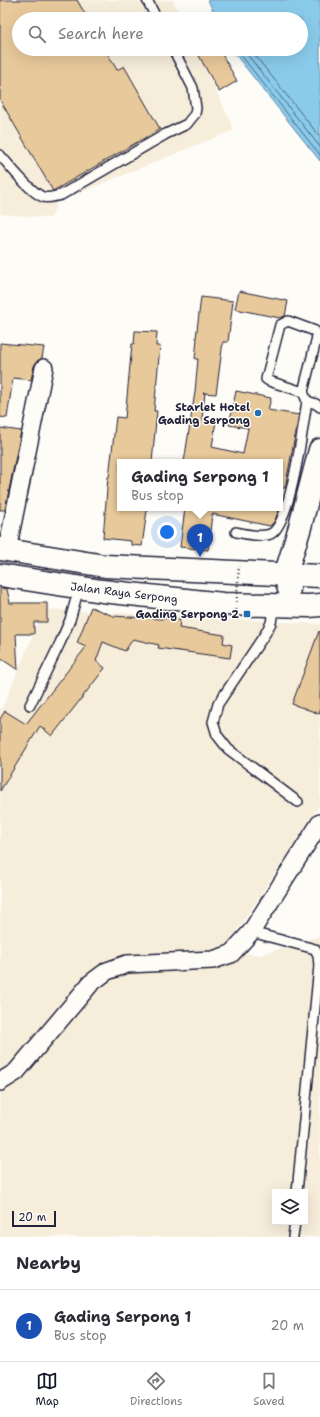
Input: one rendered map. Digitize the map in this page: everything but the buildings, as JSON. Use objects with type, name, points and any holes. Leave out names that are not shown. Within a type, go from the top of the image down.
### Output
[{"type":"main road","points":[[315,605],[294,597],[289,590],[285,576],[300,527],[320,450]]},
{"type":"main road","points":[[4,549],[105,566],[285,576],[320,576]]},
{"type":"main road","name":"Jalan Raya Serpong","points":[[0,576],[79,588],[223,604],[315,605]]},
{"type":"street","points":[[4,549],[44,368]]},
{"type":"street","points":[[0,1082],[16,1072],[91,983],[107,971],[126,964],[213,960],[231,954],[251,932],[320,823]]},
{"type":"lane","points":[[147,0],[153,12]]},
{"type":"lane","points":[[0,155],[35,193],[44,197],[61,195],[166,134],[187,124],[195,114],[196,102],[193,88],[177,56]]},
{"type":"lane","points":[[236,532],[266,536],[278,528],[289,494],[313,401],[316,334],[314,331],[288,321],[280,325],[266,379],[313,401]]},
{"type":"lane","points":[[30,705],[70,620],[79,588]]},
{"type":"lane","points":[[274,605],[271,623],[218,704],[213,722],[217,735],[228,749],[298,802]]},
{"type":"lane","points":[[251,932],[315,949],[318,955],[319,966],[297,1189]]},
{"type":"lane","points":[[293,1237],[295,1225]]},
{"type":"path","points":[[236,610],[238,566]]},
{"type":"shaded area","points":[[0,0],[173,0],[179,12],[12,12],[12,56],[200,56],[234,130],[57,202],[51,218],[0,214]]},
{"type":"shaded area","points":[[44,609],[320,624],[320,804],[224,951],[260,955],[320,936],[320,1237],[0,1237],[0,711]]},
{"type":"water","points":[[208,0],[320,0],[320,161],[237,56],[308,56],[308,12],[214,12]]},
{"type":"place","name":"Starlet Hotel Gading Serpong","points":[[258,413]]},
{"type":"place","name":"Gading Serpong 1","points":[[200,557]]},
{"type":"place","name":"Gading Serpong 2","points":[[247,614]]}]
